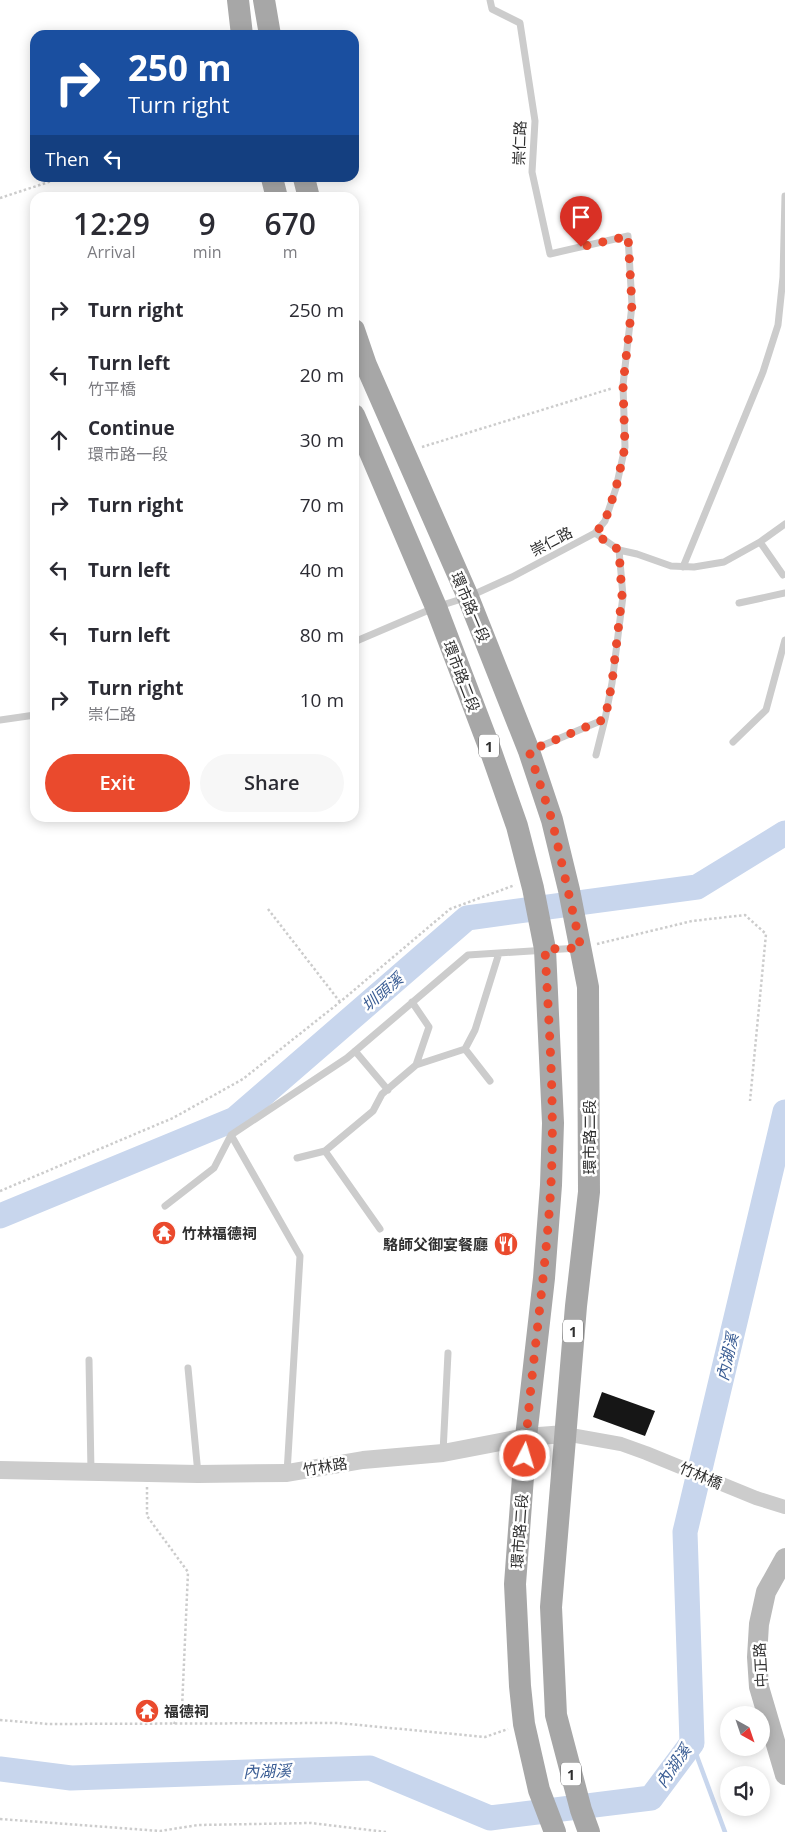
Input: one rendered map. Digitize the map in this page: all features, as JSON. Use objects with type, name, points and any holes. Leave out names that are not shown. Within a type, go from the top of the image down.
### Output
[{"type":"main road","points":[[238,0],[241,30]]},
{"type":"main road","points":[[264,0],[269,30]]},
{"type":"main road","name":"環市路一段","points":[[359,345],[366,365],[468,597],[529,751],[552,820],[581,948]]},
{"type":"main road","name":"1","points":[[359,427],[436,607]]},
{"type":"main road","name":"環市路二段","points":[[436,607],[517,826],[532,884]]},
{"type":"main road","name":"1","points":[[532,884],[545,949]]},
{"type":"main road","name":"環市路二段","points":[[581,948],[588,987],[589,1192],[576,1306],[551,1607],[556,1715],[580,1810],[589,1832]]},
{"type":"main road","name":"環市路二段","points":[[524,1724],[520,1686],[515,1584],[526,1437],[544,1278],[552,1167],[553,1123],[545,949]]},
{"type":"main road","name":"中正路","points":[[785,1558],[766,1592],[758,1624],[757,1657],[759,1687],[785,1775]]},
{"type":"main road","name":"1","points":[[524,1724],[539,1790],[555,1832]]},
{"type":"street","name":"竹林路","points":[[0,1470],[198,1474],[287,1473],[363,1460],[443,1453],[526,1437],[565,1434],[621,1444],[646,1453]]},
{"type":"street","name":"竹林橋","points":[[646,1453],[756,1498],[785,1507]]},
{"type":"lane","name":"崇仁路","points":[[359,640],[436,607],[468,597],[512,577],[595,534],[605,521],[616,488],[625,447],[623,385],[632,305],[628,236],[550,254],[532,172],[535,121],[520,23],[492,8],[490,0]]},
{"type":"lane","points":[[684,567],[763,372],[778,325],[784,277],[785,196]]},
{"type":"lane","points":[[595,534],[619,550],[671,566],[694,567],[724,562],[760,542],[785,524]]},
{"type":"lane","points":[[760,542],[783,575]]},
{"type":"lane","points":[[596,755],[612,683],[622,596],[619,550]]},
{"type":"lane","points":[[739,603],[785,592]]},
{"type":"lane","points":[[733,742],[766,710],[785,640]]},
{"type":"lane","points":[[0,720],[30,716]]},
{"type":"lane","points":[[529,751],[605,719]]},
{"type":"lane","points":[[165,1206],[214,1168],[231,1135],[347,1058],[468,955],[581,948]]},
{"type":"lane","points":[[296,1158],[324,1151],[373,1111],[382,1094],[416,1065],[465,1049],[475,1030],[499,953]]},
{"type":"lane","points":[[412,1002],[429,1027],[416,1065]]},
{"type":"lane","points":[[465,1049],[490,1081]]},
{"type":"lane","points":[[355,1051],[388,1090]]},
{"type":"lane","points":[[231,1135],[300,1256],[287,1473]]},
{"type":"lane","points":[[324,1151],[380,1229]]},
{"type":"lane","points":[[443,1453],[448,1353]]},
{"type":"lane","points":[[89,1360],[91,1472]]},
{"type":"lane","points":[[188,1368],[198,1474]]},
{"type":"path","points":[[0,198],[49,182]]},
{"type":"path","points":[[404,452],[623,385]]},
{"type":"path","points":[[0,1191],[173,1118],[243,1079],[340,1002],[450,909],[532,884]]},
{"type":"path","points":[[268,909],[340,1002]]},
{"type":"path","points":[[581,948],[692,921],[745,915],[766,934],[750,1101]]},
{"type":"path","points":[[147,1473],[148,1516],[188,1572],[182,1708],[174,1724]]},
{"type":"path","points":[[0,1720],[48,1724],[338,1723],[485,1737],[524,1724]]},
{"type":"path","points":[[0,1819],[160,1831],[198,1825],[312,1823],[386,1832]]},
{"type":"building","points":[[602,1392],[655,1411],[645,1436],[593,1417]]},
{"type":"waterway","name":"圳頭溪","points":[[0,1216],[235,1119],[467,918],[697,887],[785,833]]},
{"type":"waterway","name":"內湖溪","points":[[0,1769],[71,1778],[370,1768],[490,1818],[651,1798],[692,1743],[685,1532],[785,1112]]},
{"type":"waterway","points":[[692,1743],[725,1832]]},
{"type":"place","name":"竹林福德祠","points":[[164,1233]]},
{"type":"place","name":"駱師父御宴餐廳","points":[[506,1244]]},
{"type":"place","name":"福德祠","points":[[147,1711]]},
{"type":"route","points":[[525,1456],[544,1278],[551,1185],[553,1123],[545,949],[581,948],[552,820],[529,751],[605,719],[612,683],[622,596],[619,550],[595,534],[605,521],[616,488],[625,447],[623,385],[632,305],[628,236],[581,247]]}]
